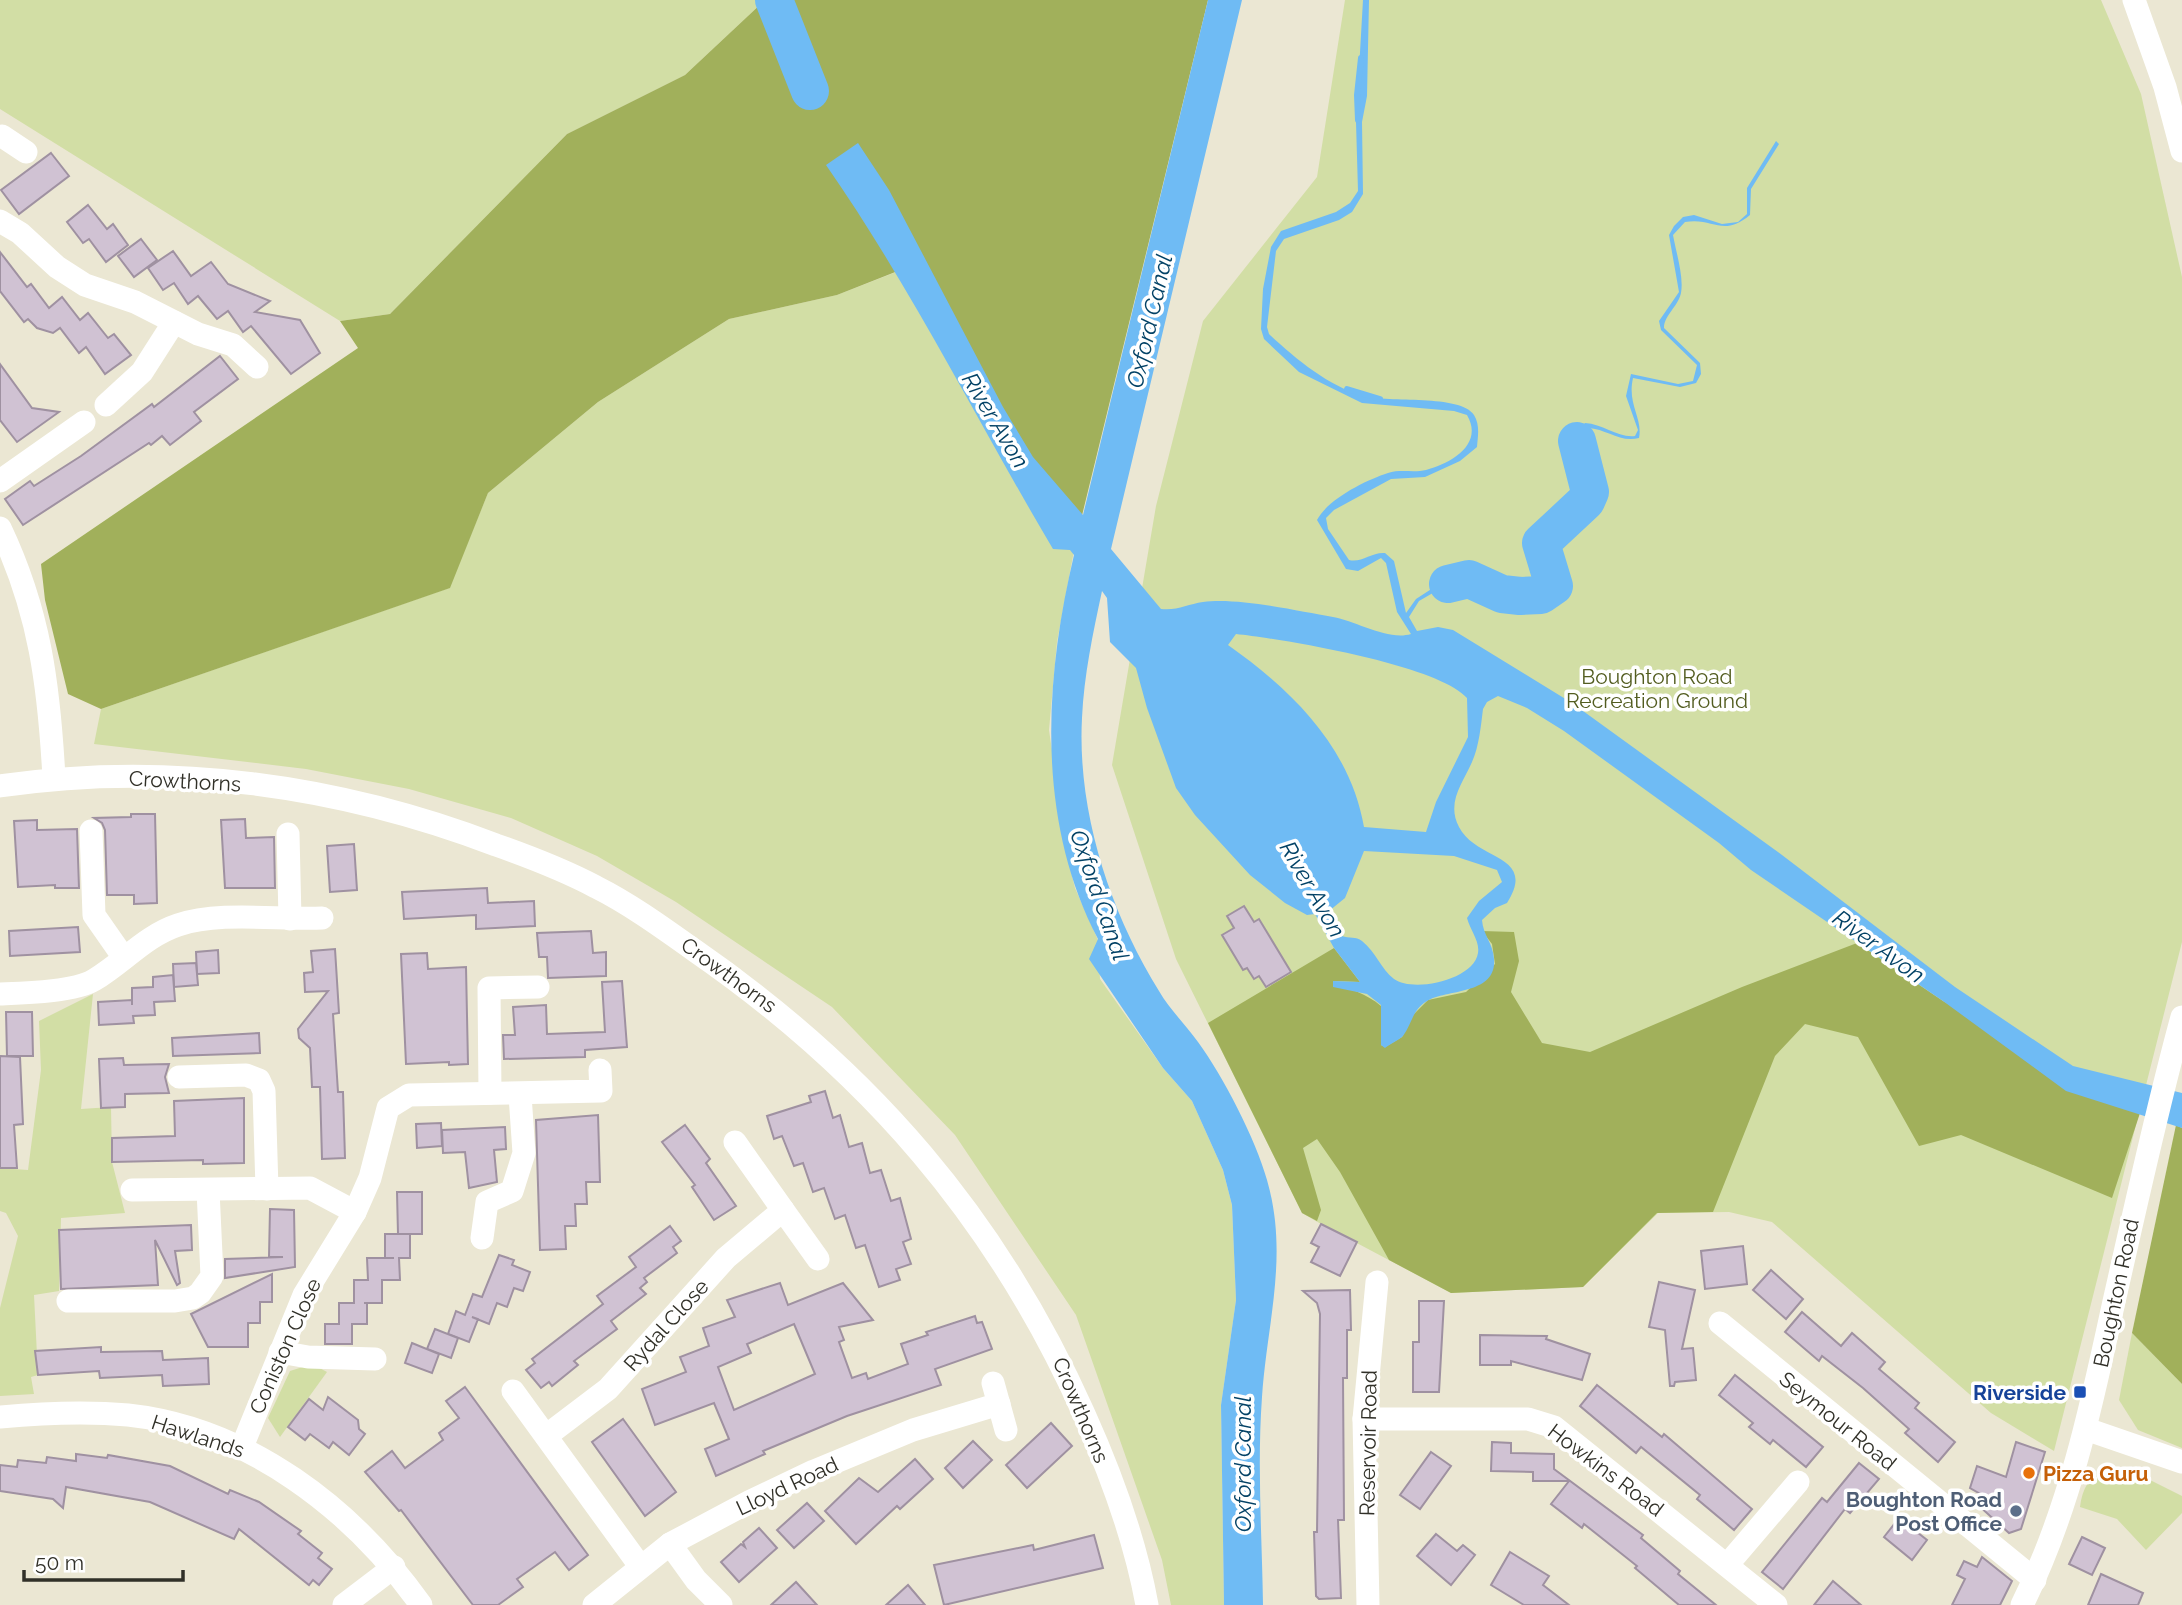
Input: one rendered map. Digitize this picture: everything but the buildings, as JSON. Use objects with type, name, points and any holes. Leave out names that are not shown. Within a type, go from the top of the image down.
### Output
[{"type":"street","points":[[2134,0],[2173,85],[2182,151]]},
{"type":"street","points":[[5,132],[26,152]]},
{"type":"street","points":[[0,221],[20,233],[57,267],[85,285],[135,303],[198,334],[233,345],[257,367]]},
{"type":"street","points":[[106,405],[142,372],[174,322]]},
{"type":"street","points":[[0,481],[84,422]]},
{"type":"street","points":[[0,528],[22,575],[39,639],[50,703],[54,778]]},
{"type":"street","name":"Crowthorns","points":[[0,786],[54,778],[194,777],[308,791],[399,811],[554,866],[598,888],[667,931],[774,1006],[838,1063],[895,1122],[949,1186],[1006,1266],[1054,1347],[1102,1455],[1140,1567],[1147,1605]]},
{"type":"street","points":[[91,831],[94,915],[124,958]]},
{"type":"street","points":[[288,834],[290,919]]},
{"type":"street","points":[[0,994],[80,986],[124,958],[154,934],[181,924],[208,919],[322,918]]},
{"type":"street","points":[[490,1093],[489,988],[538,987]]},
{"type":"street","name":"Boughton Road","points":[[2022,1605],[2035,1580],[2067,1496],[2086,1429],[2151,1136],[2182,1017]]},
{"type":"street","name":"Coniston Close","points":[[242,1447],[304,1295],[355,1212],[370,1178],[388,1108],[409,1095],[520,1095],[601,1091],[600,1070]]},
{"type":"street","points":[[179,1077],[246,1075],[259,1080],[264,1091],[267,1189]]},
{"type":"street","points":[[482,1238],[487,1202],[512,1191],[524,1153],[520,1095]]},
{"type":"street","points":[[735,1142],[818,1259]]},
{"type":"street","points":[[132,1190],[310,1188],[355,1212]]},
{"type":"street","points":[[68,1301],[174,1301],[193,1298],[200,1293],[212,1276],[208,1189]]},
{"type":"street","name":"Rydal Close","points":[[546,1436],[608,1389],[726,1258],[783,1210]]},
{"type":"street","name":"Reservoir Road","points":[[1368,1605],[1364,1419],[1377,1282]]},
{"type":"street","name":"Seymour Road","points":[[1720,1323],[1732,1348],[2035,1580]]},
{"type":"street","points":[[280,1352],[308,1357],[375,1359]]},
{"type":"street","points":[[513,1391],[640,1566]]},
{"type":"street","name":"Lloyd Road","points":[[594,1605],[670,1544],[814,1471],[996,1394],[1006,1430]]},
{"type":"street","name":"Hawlands","points":[[0,1417],[70,1411],[130,1416],[173,1424],[242,1447],[272,1463],[323,1501],[394,1567],[421,1605]]},
{"type":"street","name":"Howkins Road","points":[[1364,1419],[1528,1419],[1543,1422],[1554,1427],[1776,1605]]},
{"type":"street","points":[[2086,1429],[2182,1462]]},
{"type":"street","points":[[1728,1564],[1798,1482]]},
{"type":"street","points":[[670,1544],[696,1580],[721,1605]]},
{"type":"street","points":[[344,1605],[394,1567]]},
{"type":"green space","points":[[0,0],[765,0],[685,75],[567,134],[390,314],[340,321],[0,109]]},
{"type":"green space","points":[[765,0],[1208,0],[1076,540],[908,267],[837,295],[729,319],[598,402],[488,493],[450,588],[101,709],[68,694],[45,600],[41,564],[358,348],[340,321],[390,314],[567,134],[685,75]]},
{"type":"green space","name":"Boughton Road Recreation Ground","points":[[1345,0],[2101,0],[2141,94],[2182,277],[2182,942],[2054,1451],[1991,1413],[1772,1222],[1729,1212],[1658,1213],[1583,1287],[1451,1293],[1321,1224],[1302,1213],[1176,959],[1112,765],[1156,506],[1203,321],[1317,177]]},
{"type":"green space","points":[[909,267],[1076,540],[1057,642],[1049,730],[1067,855],[1075,888],[1098,940],[1100,979],[1163,1068],[1192,1101],[1223,1170],[1232,1205],[1236,1300],[1221,1405],[1224,1605],[1171,1605],[1162,1560],[1076,1315],[955,1135],[832,1007],[676,902],[597,856],[511,818],[409,789],[306,769],[94,744],[101,709],[449,588],[488,493],[598,402],[729,319],[837,295]]},
{"type":"green space","points":[[1482,931],[1514,932],[1519,961],[1511,992],[1542,1043],[1590,1052],[1742,987],[1857,943],[1943,1001],[2140,1113],[2112,1198],[1961,1135],[1919,1146],[1858,1037],[1805,1024],[1775,1056],[1713,1212],[1657,1213],[1583,1287],[1451,1293],[1389,1260],[1340,1172],[1317,1139],[1303,1148],[1321,1210],[1317,1221],[1302,1213],[1208,1023],[1334,948],[1360,982],[1333,981],[1381,1006],[1381,1045],[1385,1047],[1402,1037],[1412,1016],[1428,1000],[1466,992],[1495,964],[1492,944]]},
{"type":"green space","points":[[93,994],[81,1109],[111,1107],[112,1162],[125,1213],[61,1218],[59,1291],[34,1295],[38,1375],[31,1377],[34,1394],[0,1396],[0,1308],[18,1236],[6,1213],[0,1211],[0,1168],[28,1170],[41,1070],[39,1021]]},
{"type":"green space","points":[[2176,1125],[2182,1128],[2182,1384],[2132,1333]]},
{"type":"green space","points":[[2132,1333],[2182,1384],[2182,1448],[2138,1430],[2119,1400]]},
{"type":"green space","points":[[312,1364],[327,1372],[280,1437],[268,1418],[290,1371]]},
{"type":"green space","points":[[2106,1466],[2144,1477],[2182,1496],[2182,1513],[2146,1550],[2117,1519],[2080,1507],[2088,1483]]},
{"type":"water","name":"Oxford Canal","points":[[1208,0],[1242,0],[1111,549],[1161,609],[1233,601],[1333,617],[1392,635],[1411,634],[1397,612],[1386,563],[1381,558],[1358,571],[1346,569],[1317,520],[1338,498],[1369,480],[1393,472],[1426,470],[1455,457],[1463,451],[1471,435],[1467,415],[1454,411],[1362,403],[1299,372],[1264,339],[1261,329],[1263,289],[1271,247],[1281,231],[1336,212],[1350,203],[1358,191],[1356,122],[1363,0],[1369,0],[1367,96],[1362,122],[1363,194],[1352,212],[1339,220],[1284,239],[1276,251],[1267,327],[1269,334],[1301,362],[1338,386],[1375,398],[1455,404],[1467,408],[1476,419],[1477,447],[1460,461],[1425,477],[1391,479],[1334,510],[1326,518],[1328,529],[1349,560],[1385,553],[1394,561],[1406,613],[1416,599],[1436,586],[1468,577],[1526,597],[1541,593],[1551,585],[1539,554],[1538,542],[1581,503],[1586,489],[1577,456],[1575,434],[1585,423],[1635,436],[1638,430],[1626,396],[1631,374],[1678,384],[1693,381],[1697,365],[1661,330],[1659,321],[1679,292],[1669,235],[1683,217],[1694,215],[1722,224],[1738,222],[1747,214],[1747,188],[1776,141],[1779,144],[1751,189],[1750,215],[1740,222],[1725,226],[1685,222],[1673,235],[1682,287],[1664,328],[1700,363],[1701,374],[1696,383],[1680,387],[1633,378],[1632,396],[1639,424],[1639,438],[1626,439],[1588,428],[1579,437],[1590,488],[1584,506],[1543,544],[1555,584],[1542,597],[1527,601],[1469,583],[1438,590],[1419,601],[1409,617],[1417,631],[1438,627],[1453,630],[1572,703],[1782,855],[1955,987],[2073,1066],[2182,1093],[2182,1128],[2066,1091],[1943,1001],[1751,870],[1719,843],[1564,731],[1527,708],[1498,696],[1487,702],[1483,709],[1476,750],[1457,793],[1454,809],[1459,827],[1467,838],[1501,859],[1510,866],[1515,875],[1515,887],[1507,903],[1495,908],[1482,920],[1493,953],[1493,971],[1488,979],[1479,985],[1427,1001],[1415,1013],[1403,1036],[1385,1048],[1381,1045],[1381,1005],[1367,994],[1333,987],[1333,981],[1360,982],[1334,948],[1315,914],[1307,915],[1285,903],[1250,875],[1195,815],[1176,788],[1147,708],[1136,668],[1110,642],[1107,598],[1102,591],[1092,638],[1082,718],[1085,789],[1100,860],[1112,895],[1141,960],[1163,998],[1208,1056],[1238,1109],[1262,1164],[1273,1208],[1276,1235],[1275,1289],[1261,1423],[1263,1605],[1224,1605],[1221,1405],[1236,1300],[1232,1205],[1223,1170],[1192,1101],[1163,1068],[1089,959],[1098,939],[1078,894],[1064,847],[1055,799],[1051,750],[1056,652],[1074,555],[1070,550],[1053,549],[887,258],[826,165],[858,143],[889,190],[1003,407],[1033,457],[1083,515]],"holes":[[[1236,634],[1288,641],[1394,665],[1451,686],[1467,698],[1468,737],[1436,802],[1426,832],[1364,827],[1357,798],[1332,746],[1295,701],[1252,662],[1228,645]],[[1364,851],[1454,856],[1497,870],[1502,882],[1479,901],[1467,918],[1478,953],[1466,970],[1455,977],[1428,984],[1403,983],[1389,975],[1362,941],[1342,936],[1329,911],[1345,898]]]},
{"type":"waterway","name":"River Avon","points":[[774,0],[810,91]]},
{"type":"waterway","points":[[1358,120],[1357,95],[1361,58]]},
{"type":"waterway","points":[[1347,389],[1380,399]]},
{"type":"waterway","points":[[1448,584],[1469,579],[1502,594],[1520,596],[1541,595],[1554,586],[1541,543],[1586,501],[1590,492],[1577,441]]},
{"type":"place","name":"Riverside","points":[[2080,1392]]},
{"type":"place","name":"Pizza Guru","points":[[2029,1473]]},
{"type":"place","name":"Boughton Road Post Office","points":[[2016,1511]]}]
